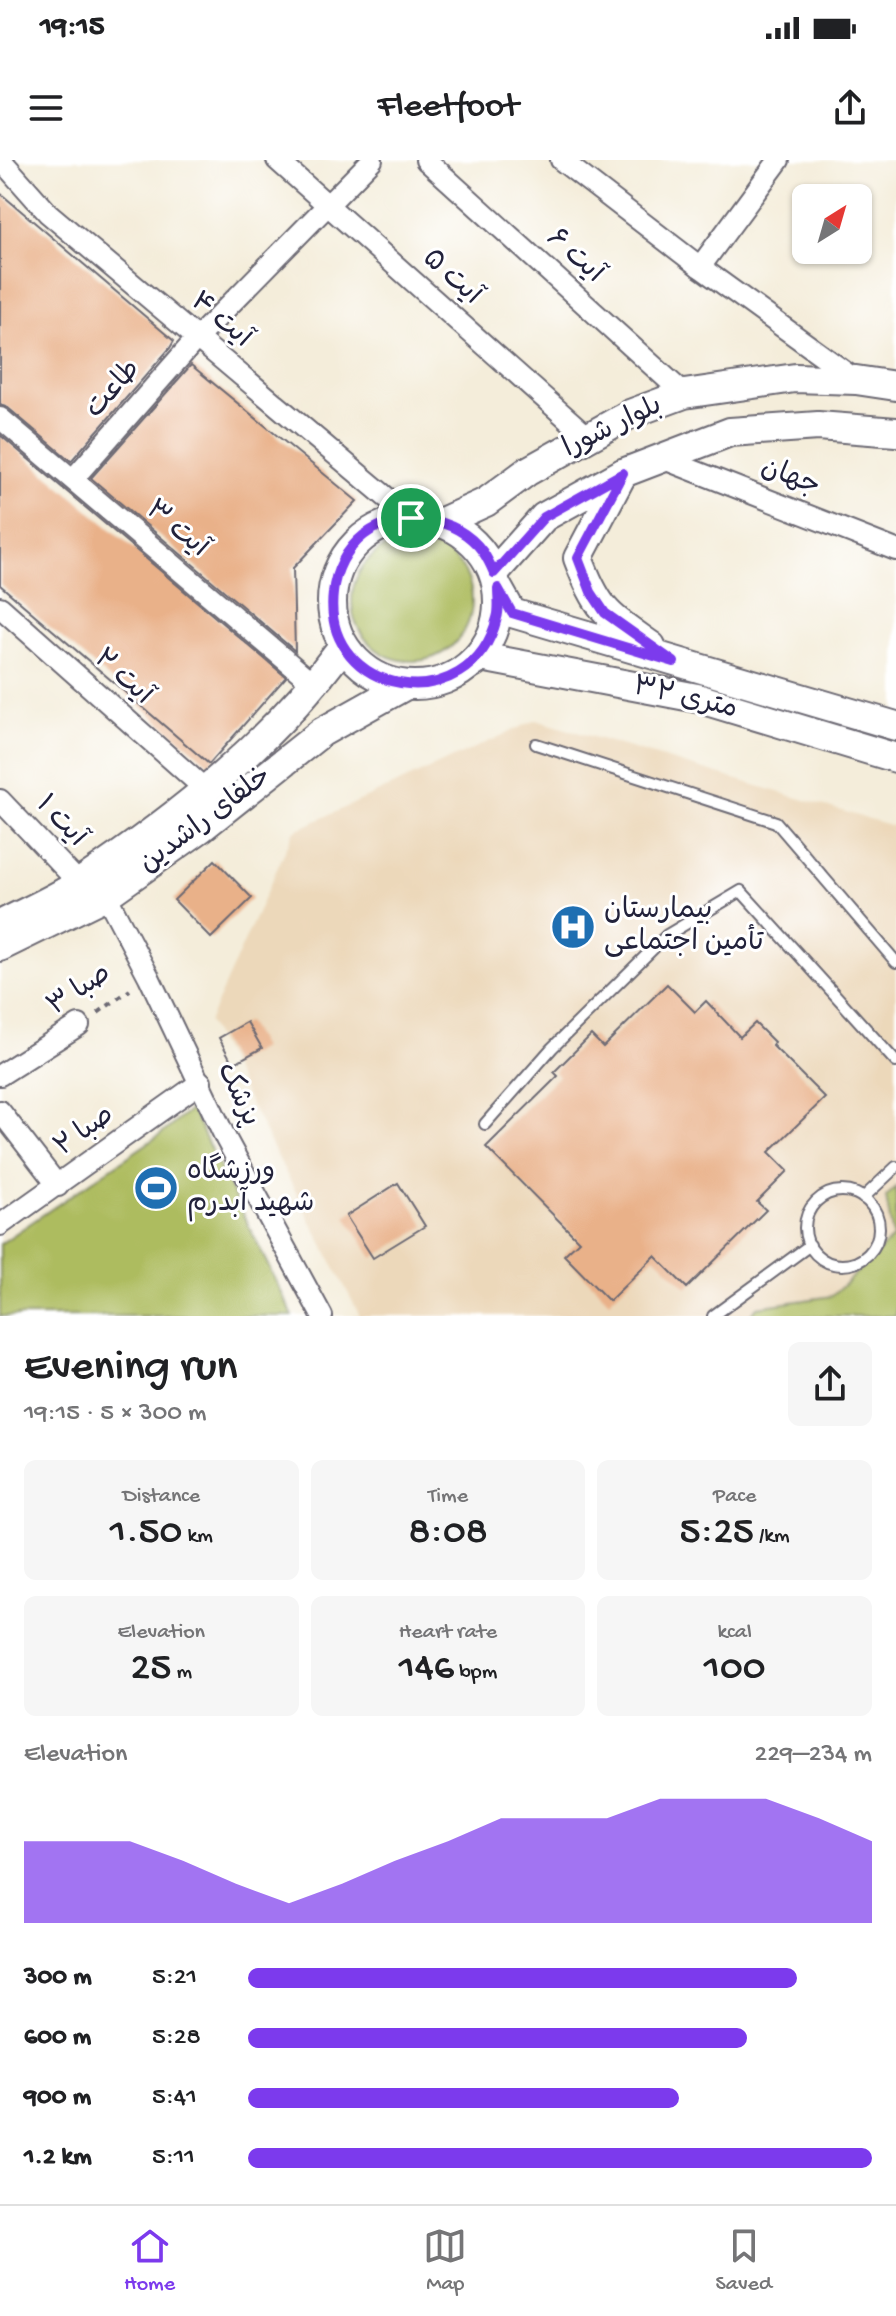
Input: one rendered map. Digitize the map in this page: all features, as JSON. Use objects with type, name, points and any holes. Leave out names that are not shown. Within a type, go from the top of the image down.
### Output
[{"type":"main road","name":"بلوار شورا","points":[[442,522],[486,502],[528,471],[630,414],[684,394],[795,378],[856,380],[896,386]]},
{"type":"main road","name":"بلوار شورا","points":[[496,581],[544,517],[623,473],[730,432],[818,426],[896,432]]},
{"type":"main road","points":[[623,473],[578,558],[591,592],[605,613],[674,662]]},
{"type":"main road","points":[[411,518],[442,522],[464,533],[482,551],[496,581],[498,615],[494,629],[489,642],[473,663],[458,674],[442,681],[406,685],[384,679],[365,668],[343,646],[336,630],[332,605],[335,579],[345,555],[363,536],[385,523],[411,518]]},
{"type":"main road","name":"۳۲ متری","points":[[496,581],[512,613],[896,726]]},
{"type":"main road","name":"خلفای راشدین","points":[[0,925],[79,883],[206,790],[315,685],[343,646]]},
{"type":"main road","name":"۳۲ متری","points":[[473,663],[481,657],[697,698],[896,758]]},
{"type":"main road","name":"خلفای راشدین","points":[[0,947],[106,895],[201,828],[322,732],[406,685]]},
{"type":"street","name":"آیت ۵","points":[[277,160],[588,437]]},
{"type":"street","name":"طاعت","points":[[73,479],[197,338],[372,160]]},
{"type":"street","name":"آیت ۶","points":[[426,160],[684,394]]},
{"type":"street","points":[[700,267],[779,160]]},
{"type":"street","points":[[573,163],[700,267],[856,380]]},
{"type":"street","name":"آیت ۴","points":[[10,164],[48,213],[411,518]]},
{"type":"street","name":"آیت ۳","points":[[0,418],[315,685]]},
{"type":"street","name":"جهان","points":[[664,459],[896,550]]},
{"type":"street","name":"آیت ۲","points":[[0,607],[206,790]]},
{"type":"street","name":"آیت ۱","points":[[0,800],[79,883]]},
{"type":"street","name":"پزشک","points":[[106,895],[201,1082],[226,1139],[322,1316]]},
{"type":"street","name":"صبا ۳","points":[[0,1075],[79,1025]]},
{"type":"street","name":"صبا ۲","points":[[0,1225],[201,1082]]},
{"type":"street","points":[[0,1111],[58,1186]]},
{"type":"lane","points":[[536,744],[776,822],[896,962]]},
{"type":"lane","points":[[485,1124],[552,1048],[667,935],[741,891],[896,1062]]},
{"type":"lane","points":[[863,1198],[896,1167]]},
{"type":"lane","points":[[840,1192],[863,1198],[878,1217],[879,1229],[871,1252],[851,1264],[827,1262],[810,1245],[806,1234],[806,1222],[817,1201],[840,1192]]},
{"type":"lane","points":[[713,1316],[810,1245]]},
{"type":"path","name":"صبا ۳","points":[[79,1025],[149,977]]},
{"type":"shaded area","name":"بیمارستان تأمین اجتماعی","points":[[536,720],[896,827],[896,1316],[360,1316],[208,1022],[294,831]]},
{"type":"green space","points":[[412,541],[435,546],[454,559],[467,578],[472,601],[467,624],[454,643],[435,656],[412,661],[389,656],[370,643],[357,624],[352,601],[357,578],[370,559],[389,546]]},
{"type":"green space","name":"ورزشگاه شهید آبدرم","points":[[191,1109],[293,1316],[0,1316],[0,1244],[164,1132]]},
{"type":"green space","points":[[896,1187],[896,1316],[749,1316],[757,1307],[832,1296],[893,1238],[886,1197]]},
{"type":"building","points":[[0,193],[174,341],[71,461],[8,408],[0,405]]},
{"type":"building","points":[[191,365],[357,501],[293,568],[295,651],[91,478]]},
{"type":"building","points":[[0,435],[286,677],[209,764],[0,585]]},
{"type":"building","points":[[215,860],[252,898],[211,938],[174,900]]},
{"type":"building","points":[[667,984],[695,1012],[706,1001],[740,1037],[755,1023],[774,1042],[772,1045],[825,1098],[769,1152],[788,1171],[757,1202],[766,1210],[687,1288],[655,1256],[609,1301],[564,1255],[579,1241],[486,1147],[558,1076],[554,1072],[591,1035],[603,1047]]},
{"type":"building","points":[[247,1022],[262,1048],[233,1064],[219,1038]]},
{"type":"building","points":[[398,1183],[425,1226],[373,1258],[346,1216]]},
{"type":"place","name":"بیمارستان تأمین اجتماعی","points":[[573,927]]},
{"type":"place","name":"ورزشگاه شهید آبدرم","points":[[156,1188]]},
{"type":"route","points":[[623,473],[578,558],[591,592],[605,613],[674,662],[512,613],[498,588],[498,615],[489,642],[473,663],[458,674],[424,685],[406,685],[384,679],[365,668],[343,646],[336,630],[332,605],[335,579],[345,555],[363,536],[385,523],[411,518],[442,522],[464,533],[482,551],[494,573],[544,517],[623,473]]}]
